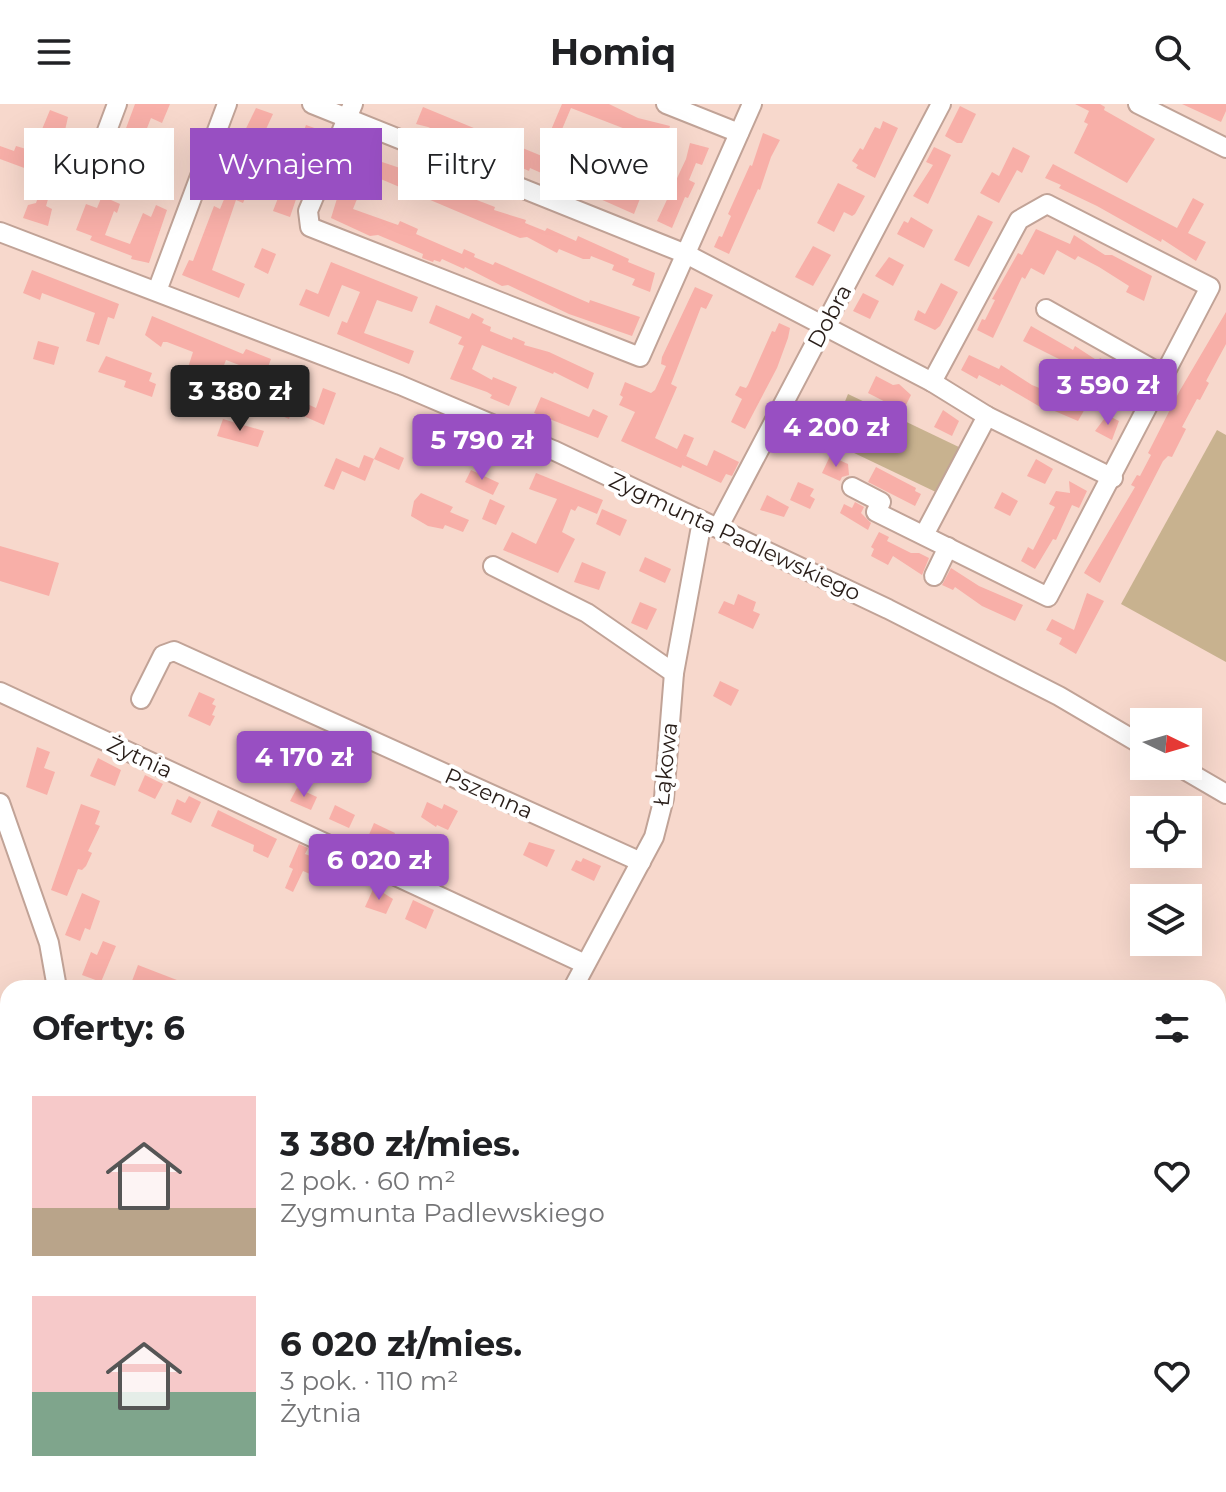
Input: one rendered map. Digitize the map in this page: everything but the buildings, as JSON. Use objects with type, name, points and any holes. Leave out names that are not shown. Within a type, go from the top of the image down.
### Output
[{"type":"street","points":[[108,128],[117,104]]},
{"type":"street","points":[[157,291],[227,104]]},
{"type":"street","points":[[312,104],[350,111],[686,254],[932,382],[987,416],[1113,478]]},
{"type":"street","points":[[666,104],[739,133]]},
{"type":"street","points":[[350,111],[308,211],[310,227],[640,357],[752,104]]},
{"type":"street","name":"Dobra","points":[[710,524],[823,326],[941,104]]},
{"type":"street","points":[[1138,104],[1226,148]]},
{"type":"street","points":[[852,487],[881,502],[876,512],[1048,597],[1113,478],[1210,287],[1047,204],[1019,220],[932,382]]},
{"type":"street","name":"Zygmunta Padlewskiego","points":[[0,232],[400,385],[553,450],[888,609],[1020,676],[1130,738]]},
{"type":"street","points":[[1046,309],[1165,376]]},
{"type":"street","points":[[924,535],[987,416]]},
{"type":"street","name":"Łąkowa","points":[[577,980],[654,837],[664,798],[674,673],[710,524]]},
{"type":"street","points":[[934,576],[948,547]]},
{"type":"street","points":[[493,566],[587,613],[674,673]]},
{"type":"street","name":"Pszenna","points":[[141,699],[163,655],[174,651],[641,862]]},
{"type":"street","name":"Żytnia","points":[[0,692],[585,964]]},
{"type":"street","points":[[1202,780],[1226,794]]},
{"type":"street","points":[[0,803],[49,943],[56,980]]},
{"type":"shaded area","points":[[848,394],[963,449],[940,494],[829,441]]},
{"type":"shaded area","points":[[1217,430],[1226,435],[1226,662],[1121,604]]}]
